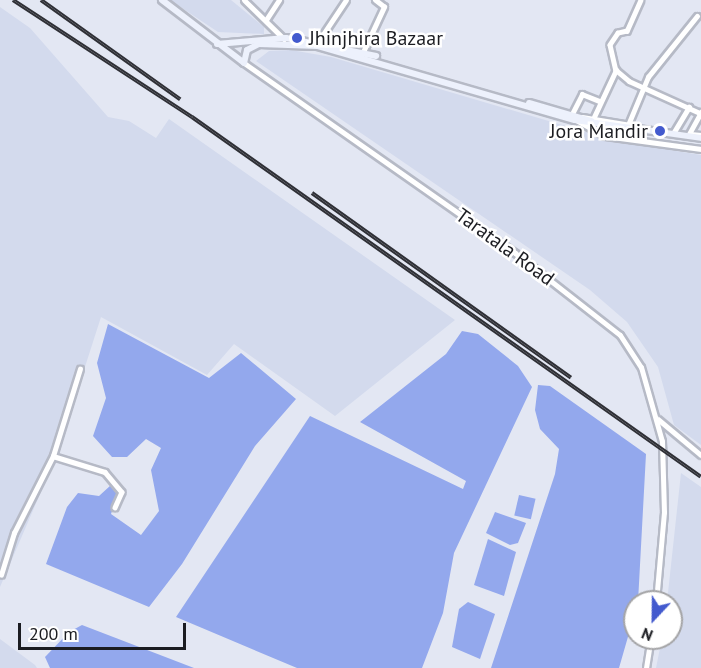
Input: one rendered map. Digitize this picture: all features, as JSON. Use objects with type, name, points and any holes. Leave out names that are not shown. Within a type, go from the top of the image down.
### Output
[{"type":"main road","name":"Taratala Road","points":[[162,0],[244,63]]},
{"type":"main road","points":[[217,44],[283,40],[318,42],[363,52],[604,126],[701,136]]},
{"type":"main road","points":[[244,63],[251,47],[283,40],[369,58],[574,117],[582,117],[604,126]]},
{"type":"street","points":[[245,0],[283,40]]},
{"type":"street","points":[[266,20],[279,0]]},
{"type":"street","points":[[318,42],[346,0]]},
{"type":"street","points":[[363,52],[384,7],[375,0]]},
{"type":"street","points":[[594,117],[599,101],[616,70],[610,45],[618,33],[627,31],[641,0]]},
{"type":"street","points":[[628,125],[643,87],[697,16]]},
{"type":"street","name":"Taratala Road","points":[[244,63],[607,322],[641,367],[658,419],[664,512],[657,590]]},
{"type":"street","points":[[616,70],[643,87],[701,113],[689,134]]},
{"type":"street","points":[[599,101],[582,93],[574,117],[605,136],[701,149]]},
{"type":"street","points":[[674,132],[689,106]]},
{"type":"street","points":[[582,117],[594,117],[628,125],[701,136]]},
{"type":"street","points":[[1,575],[14,532],[53,456],[80,369]]},
{"type":"street","points":[[658,419],[701,455]]},
{"type":"street","points":[[53,456],[105,472],[122,492],[115,508]]},
{"type":"street","points":[[646,668],[649,650]]},
{"type":"shaded area","points":[[170,0],[231,0],[264,27],[264,34],[218,32]]},
{"type":"shaded area","points":[[0,7],[30,28],[108,117],[129,121],[156,138],[169,119],[455,320],[335,416],[234,344],[207,375],[101,317],[56,457],[0,587]]},
{"type":"shaded area","points":[[291,50],[331,57],[620,142],[701,155],[701,445],[674,425],[658,367],[627,322],[590,290],[256,61],[269,51]]},
{"type":"shaded area","points":[[681,473],[701,487],[701,668],[656,668],[660,650],[683,650],[683,590],[668,590]]},
{"type":"shaded area","points":[[0,639],[35,665],[37,668],[0,668]]},
{"type":"water","points":[[108,324],[209,378],[241,353],[296,399],[255,446],[182,564],[149,607],[46,564],[67,507],[78,493],[99,496],[111,485],[119,492],[111,514],[141,535],[159,511],[151,470],[161,448],[146,439],[127,457],[112,457],[93,436],[106,398],[97,363]]},
{"type":"water","points":[[462,331],[478,334],[518,366],[532,387],[454,553],[443,613],[422,668],[297,668],[176,617],[310,416],[463,489],[466,481],[360,422],[446,354]]},
{"type":"water","points":[[538,385],[550,386],[646,454],[639,590],[623,590],[624,650],[619,668],[491,668],[555,474],[559,449],[540,429],[535,410]]},
{"type":"water","points":[[519,495],[536,499],[531,519],[514,515]]},
{"type":"water","points":[[495,512],[526,523],[518,543],[510,545],[486,533]]},
{"type":"water","points":[[488,539],[516,552],[504,596],[474,585]]},
{"type":"water","points":[[468,602],[495,614],[480,659],[452,647],[459,609]]},
{"type":"water","points":[[82,625],[194,668],[50,668],[45,657],[69,632]]},
{"type":"railway","points":[[13,0],[192,117],[701,477]]},
{"type":"railway","points":[[41,0],[180,99]]},
{"type":"railway","points":[[312,193],[571,378]]},
{"type":"place","name":"Jhinjhira Bazaar","points":[[297,38]]},
{"type":"place","name":"Jora Mandir","points":[[660,131]]}]
